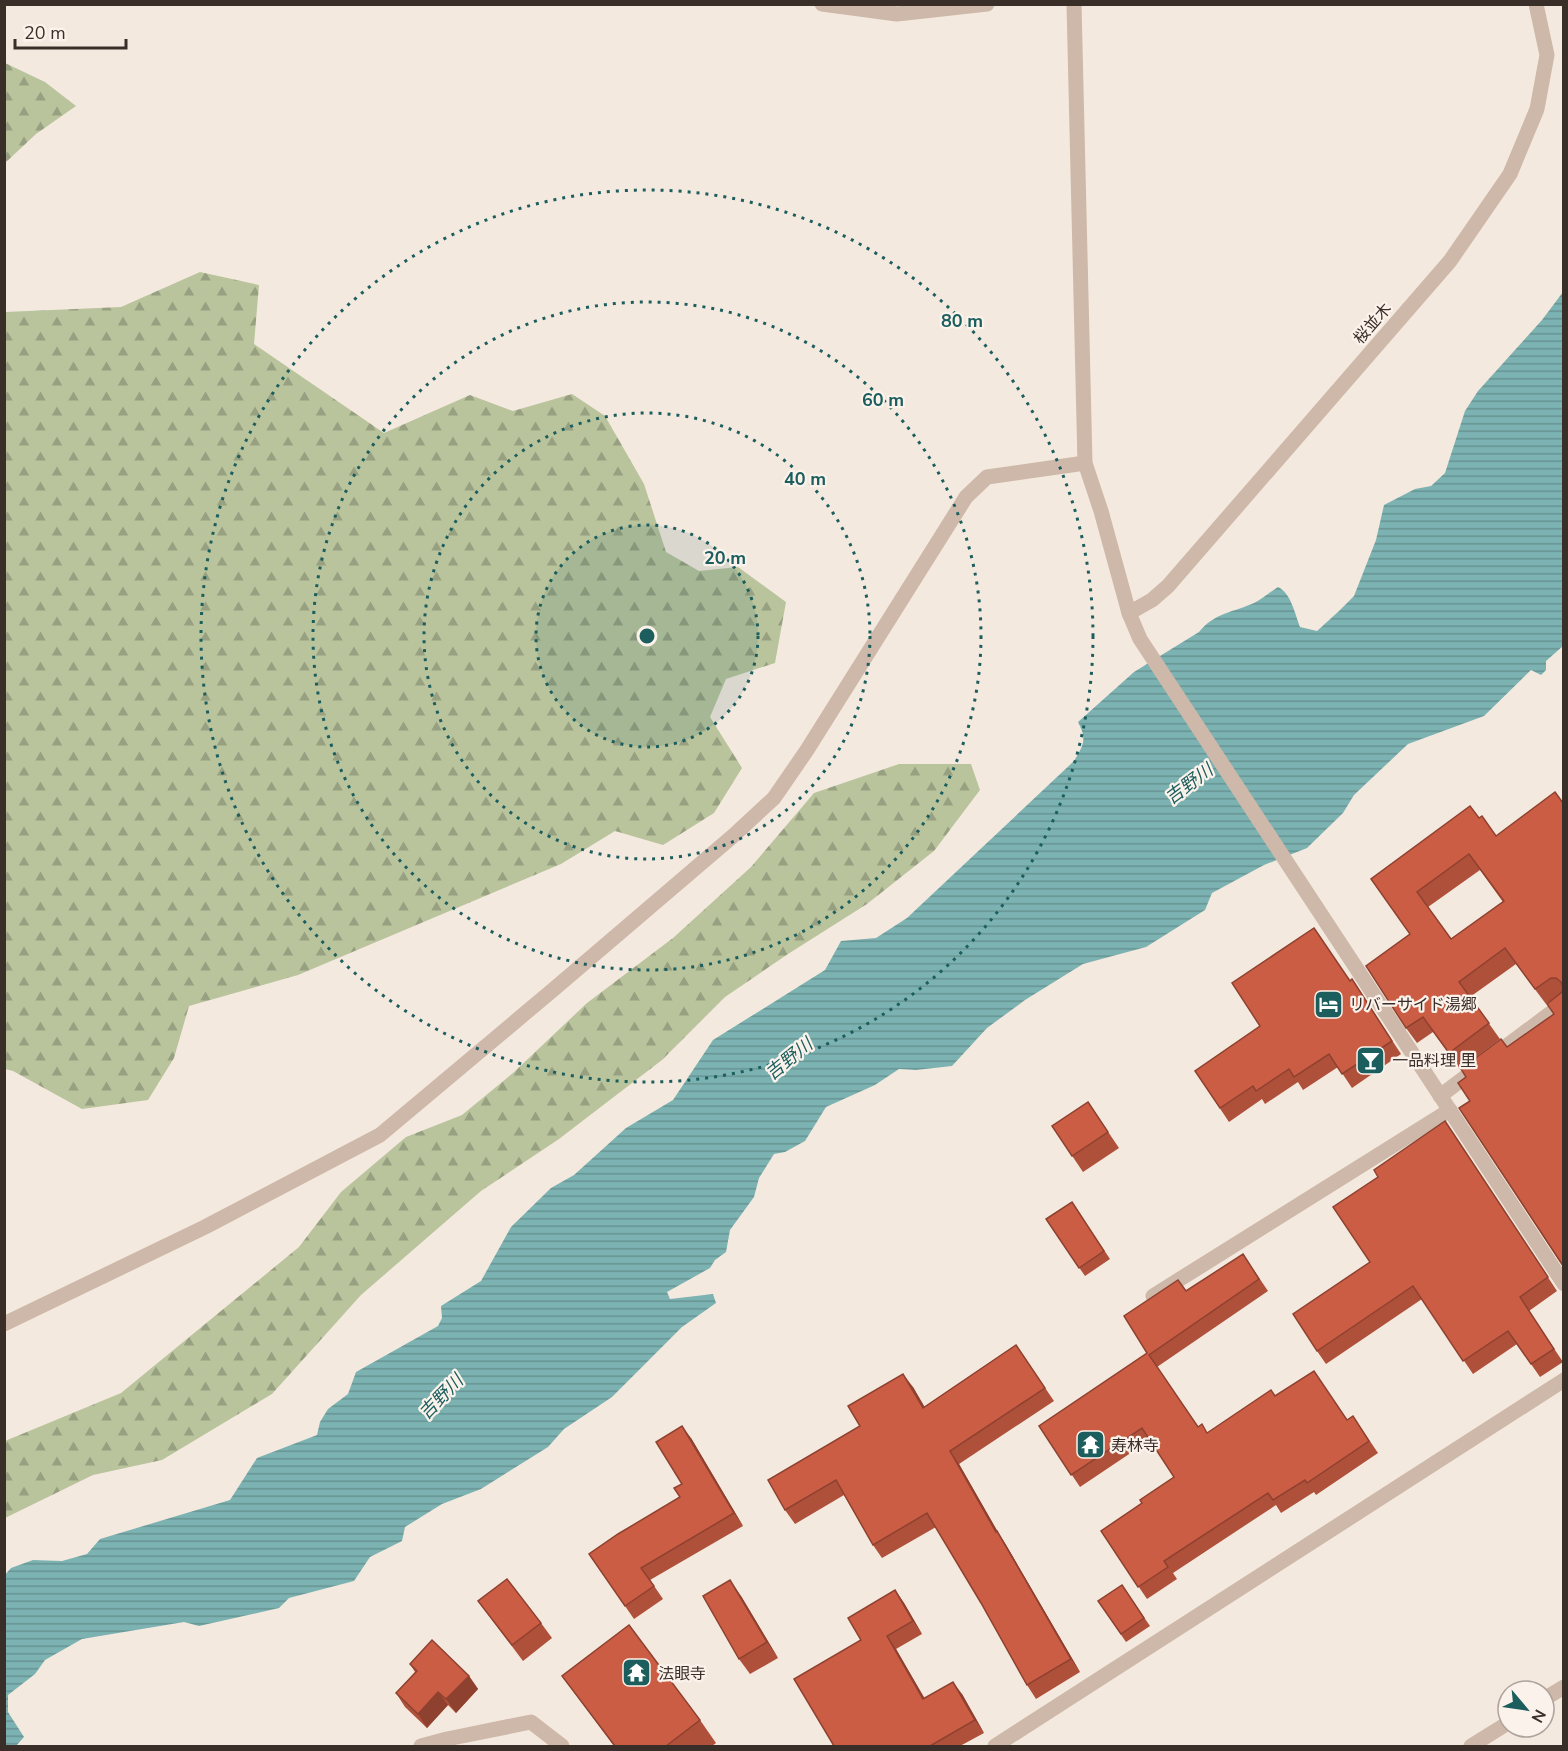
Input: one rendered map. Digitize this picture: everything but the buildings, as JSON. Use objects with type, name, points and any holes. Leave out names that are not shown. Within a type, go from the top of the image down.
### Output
[{"type":"street","points":[[822,4],[897,14],[987,4]]},
{"type":"street","points":[[1074,4],[1085,463],[1101,511],[1129,614],[1140,639],[1563,1284]]},
{"type":"street","name":"桜並木","points":[[1129,614],[1152,600],[1168,586],[1435,279],[1510,174],[1537,109],[1548,55],[1536,4]]},
{"type":"street","points":[[4,1324],[205,1227],[380,1136],[555,989],[774,798],[966,497],[987,477],[1085,463]]},
{"type":"street","points":[[1440,1095],[1563,1003]]},
{"type":"street","points":[[1154,1296],[1450,1110]]},
{"type":"street","points":[[995,1746],[1563,1380]]},
{"type":"street","points":[[421,1746],[531,1722],[562,1746]]},
{"type":"street","points":[[1471,1746],[1496,1730]]},
{"type":"green space","points":[[5,63],[45,82],[76,106],[36,134],[5,163]]},
{"type":"green space","points":[[200,272],[259,285],[254,344],[384,433],[470,395],[513,411],[572,394],[605,416],[644,484],[666,552],[699,571],[738,567],[786,602],[775,663],[726,679],[710,717],[742,768],[714,813],[663,845],[615,831],[561,864],[298,975],[189,1006],[174,1058],[148,1100],[82,1109],[13,1071],[5,1069],[5,312],[121,307]]},
{"type":"green space","points":[[899,764],[971,764],[980,790],[934,851],[867,904],[725,997],[662,1060],[559,1139],[481,1191],[361,1295],[272,1394],[162,1460],[93,1475],[5,1518],[5,1441],[121,1393],[299,1247],[341,1192],[406,1137],[462,1115],[513,1073],[587,1003],[673,938],[751,867],[814,793]]},
{"type":"water","name":"吉野川","points":[[1563,292],[1563,646],[1546,661],[1546,670],[1541,675],[1531,670],[1484,716],[1408,744],[1354,795],[1343,813],[1307,848],[1264,865],[1212,893],[1205,910],[1146,947],[1083,964],[1025,1000],[987,1028],[952,1066],[916,1070],[899,1069],[875,1085],[826,1107],[805,1141],[785,1152],[774,1154],[759,1178],[754,1197],[730,1230],[726,1252],[715,1260],[710,1268],[667,1292],[670,1299],[713,1294],[716,1303],[682,1327],[612,1397],[564,1429],[548,1447],[481,1489],[442,1504],[405,1527],[402,1541],[370,1557],[354,1581],[289,1598],[279,1608],[199,1626],[184,1622],[82,1639],[45,1660],[35,1674],[8,1695],[8,1712],[24,1737],[16,1746],[5,1746],[4,1576],[11,1568],[33,1560],[62,1561],[87,1554],[100,1539],[230,1500],[257,1458],[317,1435],[320,1422],[328,1409],[348,1394],[356,1372],[438,1326],[442,1318],[441,1306],[481,1281],[511,1227],[551,1188],[574,1175],[626,1128],[673,1100],[713,1040],[825,970],[841,941],[876,938],[907,918],[1074,761],[1083,742],[1083,733],[1078,722],[1134,672],[1199,632],[1211,621],[1254,603],[1278,587],[1289,599],[1300,627],[1317,631],[1354,596],[1376,540],[1384,505],[1415,489],[1431,486],[1445,473],[1465,411],[1478,391],[1542,320]]},
{"type":"place","name":"リバーサイド湯郷","points":[[1328,1004]]},
{"type":"place","name":"一品料理 里","points":[[1371,1060]]},
{"type":"place","name":"寿林寺","points":[[1090,1445]]},
{"type":"place","name":"法眼寺","points":[[637,1673]]}]
